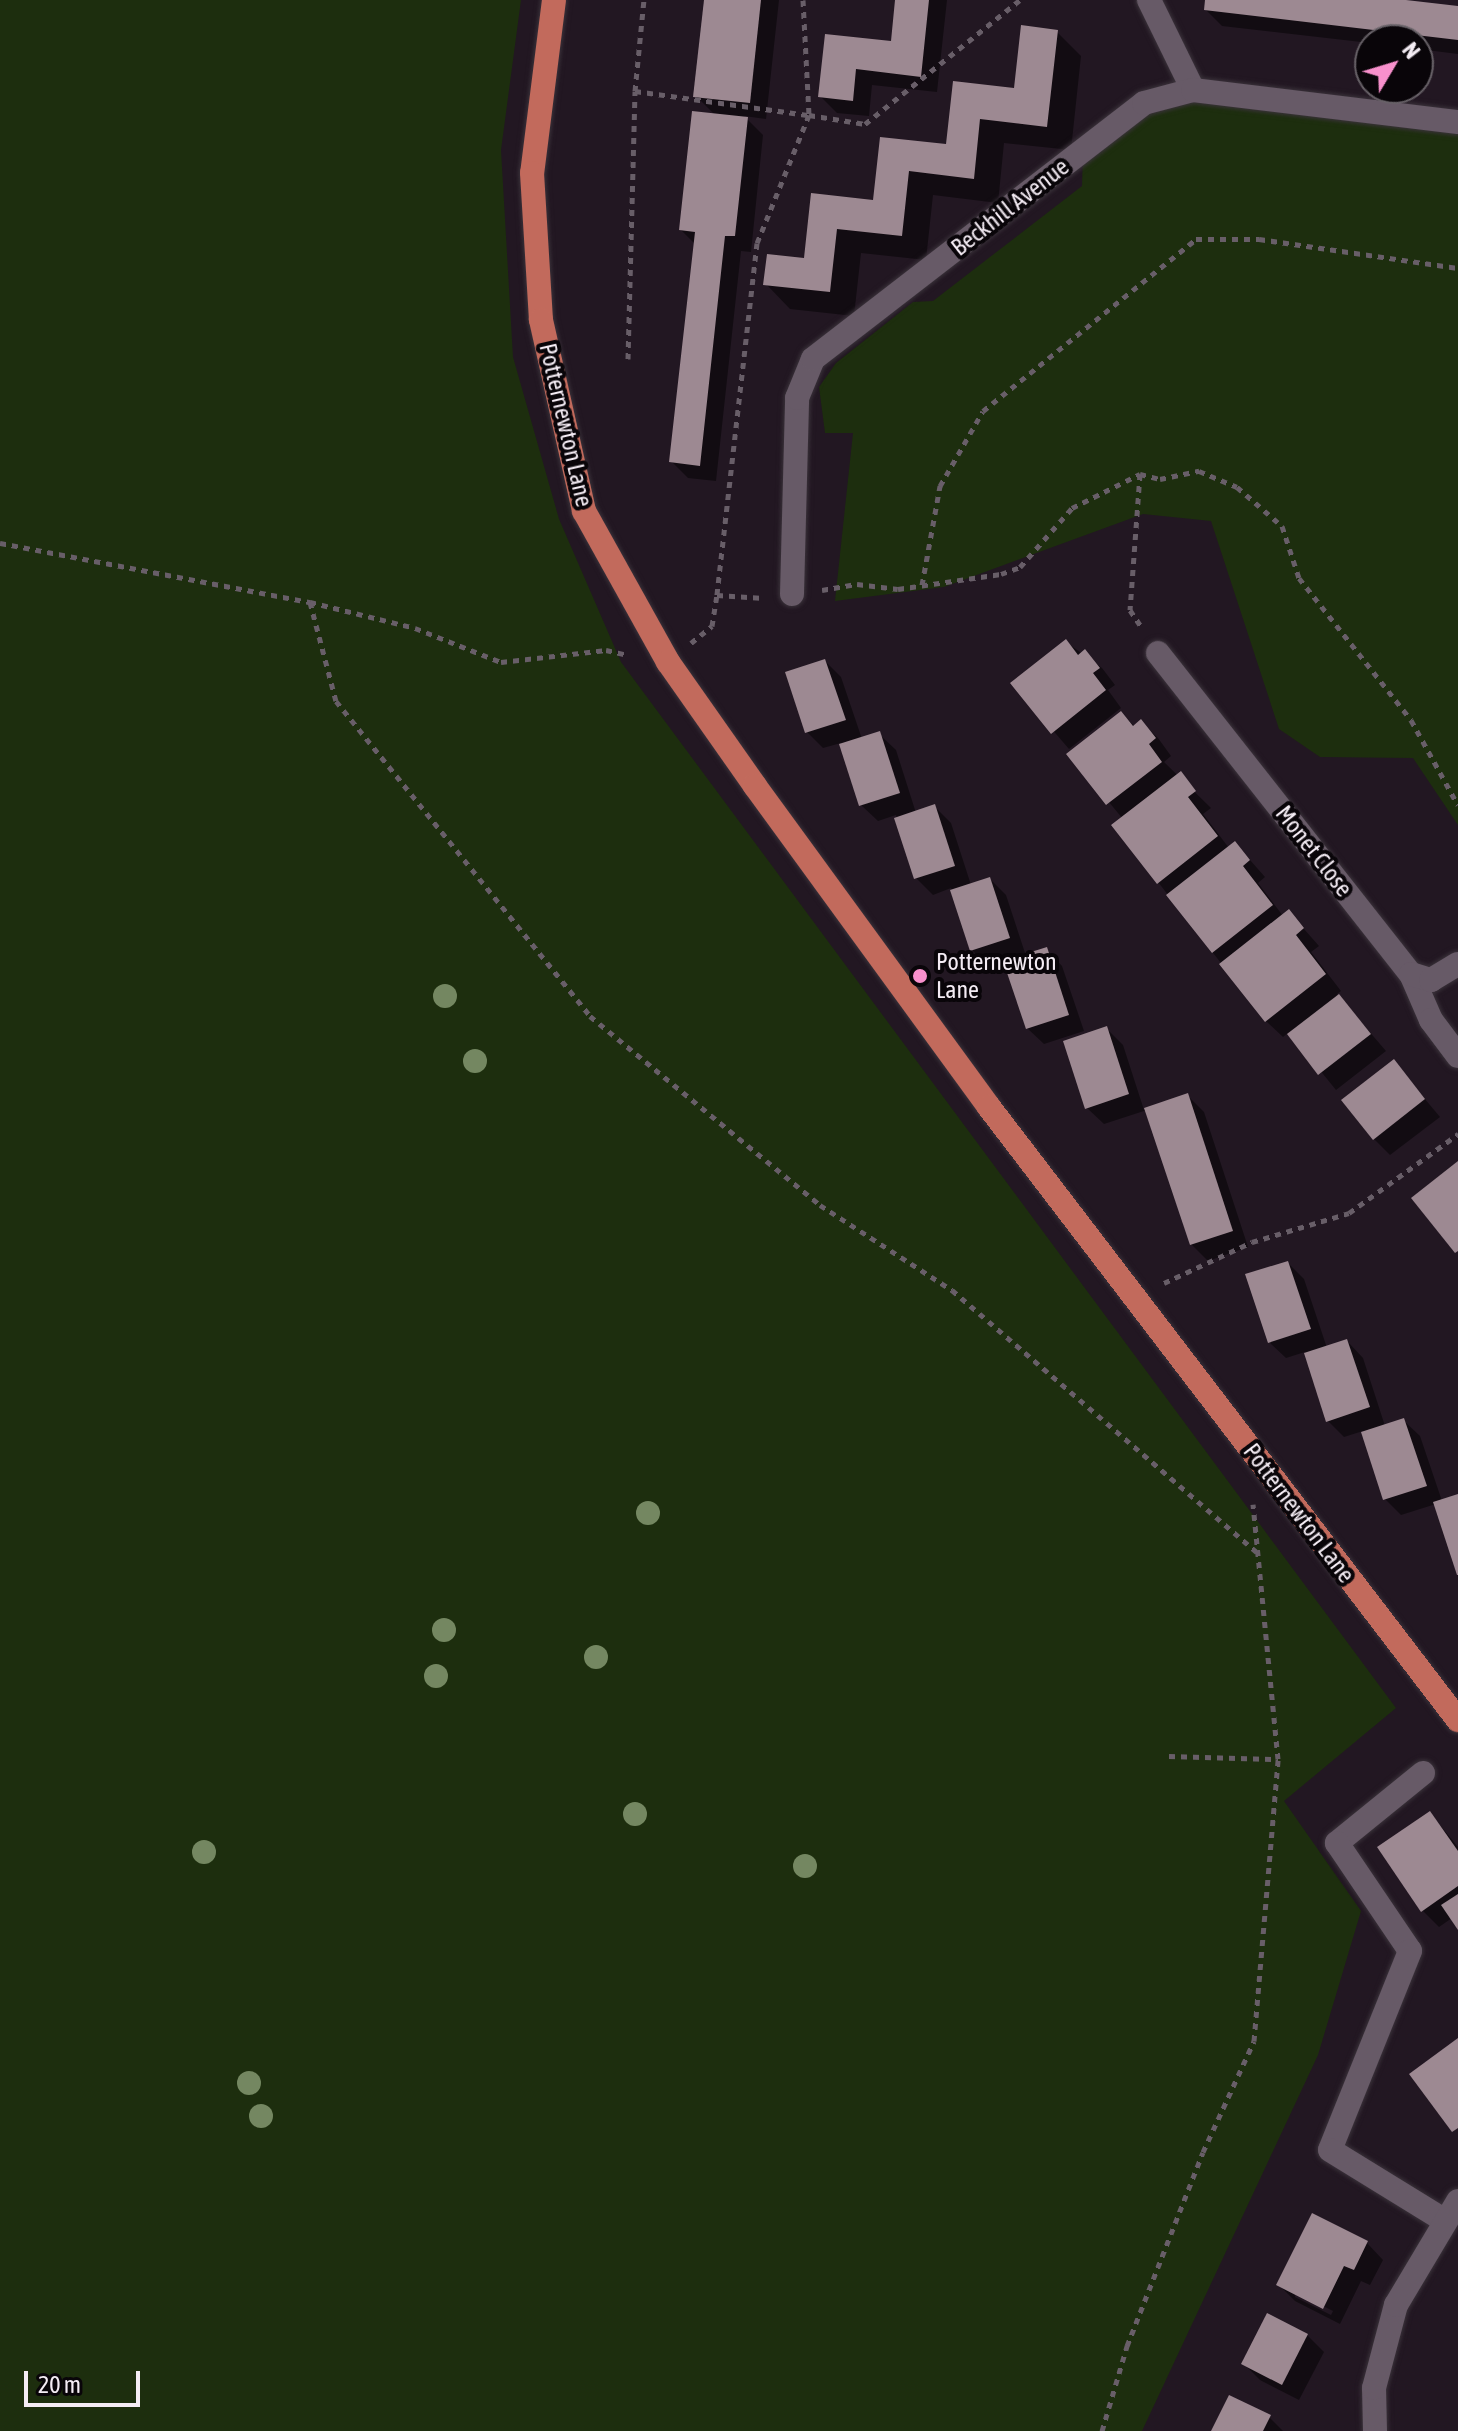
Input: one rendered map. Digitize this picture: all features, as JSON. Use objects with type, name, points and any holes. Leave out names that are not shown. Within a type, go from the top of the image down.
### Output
[{"type":"main road","name":"Potternewton Lane","points":[[554,0],[532,173],[541,320],[584,511],[668,662],[989,1107],[1458,1720]]},
{"type":"street","points":[[1149,0],[1193,90]]},
{"type":"street","name":"Beckhill Avenue","points":[[792,594],[797,398],[813,359],[1144,103],[1193,90],[1458,122]]},
{"type":"street","name":"Monet Close","points":[[1158,653],[1411,974],[1431,1020],[1458,1056]]},
{"type":"street","points":[[1411,974],[1431,980],[1458,964]]},
{"type":"street","points":[[1375,2431],[1374,2388],[1396,2305],[1451,2210],[1330,2150],[1410,1951],[1337,1843],[1423,1773]]},
{"type":"path","points":[[628,359],[635,91],[644,0]]},
{"type":"path","points":[[0,543],[310,602],[415,628],[501,662],[606,650],[668,662],[712,626],[757,243],[809,115],[803,0]]},
{"type":"path","points":[[635,91],[865,124],[1020,0]]},
{"type":"path","points":[[922,585],[940,486],[983,411],[1196,239],[1259,239],[1458,268]]},
{"type":"path","points":[[717,595],[751,599],[857,584],[898,589],[1020,567],[1072,508],[1140,474],[1160,479],[1199,471],[1265,505],[1282,526],[1299,578],[1411,720],[1458,805]]},
{"type":"path","points":[[1140,474],[1130,610],[1158,653]]},
{"type":"path","points":[[310,602],[336,701],[590,1016],[820,1205],[952,1290],[1257,1552]]},
{"type":"path","points":[[1134,1297],[1252,1242],[1349,1213],[1458,1134]]},
{"type":"path","points":[[1102,2431],[1127,2346],[1203,2152],[1254,2041],[1278,1759],[1248,1446]]},
{"type":"path","points":[[1169,1756],[1278,1759]]},
{"type":"green space","points":[[0,0],[521,0],[501,150],[513,357],[559,519],[621,662],[1396,1708],[1284,1801],[1361,1911],[1318,2055],[1142,2431],[0,2431]]},
{"type":"green space","points":[[1193,90],[1458,122],[1458,825],[1413,758],[1320,757],[1279,729],[1211,521],[1143,514],[944,587],[835,601],[853,433],[825,433],[819,387],[836,363],[913,302],[933,301],[1082,186],[1083,151],[1144,103]]},
{"type":"building","points":[[704,0],[761,0],[750,103],[693,97]]},
{"type":"building","points":[[895,0],[929,0],[921,77],[856,69],[853,101],[818,97],[825,34],[891,41]]},
{"type":"building","points":[[1205,0],[1406,0],[1458,6],[1458,40],[1434,37],[1434,24],[1354,24],[1354,28],[1204,10]]},
{"type":"building","points":[[1021,25],[1058,30],[1047,127],[980,119],[974,179],[909,171],[902,236],[837,229],[830,292],[763,285],[767,254],[804,258],[811,193],[873,200],[880,137],[946,144],[953,81],[1014,88]]},
{"type":"building","points":[[692,111],[748,117],[735,236],[725,236],[700,466],[669,462],[695,232],[679,230]]},
{"type":"building","points":[[1066,639],[1078,655],[1085,649],[1100,668],[1093,673],[1106,690],[1051,734],[1010,683]]},
{"type":"building","points":[[825,659],[846,720],[805,733],[785,672]]},
{"type":"building","points":[[1121,711],[1133,726],[1141,719],[1156,738],[1149,744],[1162,762],[1106,805],[1066,754]]},
{"type":"building","points":[[880,731],[900,793],[859,806],[839,744]]},
{"type":"building","points":[[1181,771],[1196,791],[1188,797],[1218,836],[1157,884],[1111,825]]},
{"type":"building","points":[[935,804],[955,866],[914,879],[894,818]]},
{"type":"building","points":[[1235,841],[1250,860],[1243,866],[1273,905],[1212,953],[1166,895]]},
{"type":"building","points":[[990,877],[1010,938],[970,951],[950,890]]},
{"type":"building","points":[[1289,909],[1304,928],[1296,935],[1326,974],[1265,1022],[1219,964]]},
{"type":"building","points":[[1047,947],[1069,1015],[1026,1029],[1003,961]]},
{"type":"building","points":[[1339,994],[1371,1034],[1318,1075],[1287,1034]]},
{"type":"building","points":[[1107,1026],[1129,1094],[1085,1109],[1063,1041]]},
{"type":"building","points":[[1394,1059],[1425,1099],[1373,1140],[1341,1100]]},
{"type":"building","points":[[1188,1093],[1233,1231],[1190,1245],[1144,1108]]},
{"type":"building","points":[[1458,1161],[1458,1251],[1455,1253],[1411,1198]]},
{"type":"building","points":[[1288,1261],[1311,1329],[1268,1343],[1245,1274]]},
{"type":"building","points":[[1347,1339],[1370,1407],[1326,1422],[1304,1353]]},
{"type":"building","points":[[1404,1418],[1427,1486],[1383,1500],[1361,1432]]},
{"type":"building","points":[[1458,1494],[1458,1575],[1457,1575],[1433,1502]]},
{"type":"building","points":[[1430,1811],[1458,1851],[1458,1886],[1421,1912],[1377,1847]]},
{"type":"building","points":[[1458,1894],[1458,1930],[1441,1905]]},
{"type":"building","points":[[1458,2038],[1458,2128],[1452,2132],[1409,2074]]},
{"type":"building","points":[[1312,2213],[1368,2241],[1354,2270],[1344,2266],[1323,2309],[1276,2285]]},
{"type":"building","points":[[1267,2313],[1308,2334],[1282,2385],[1241,2364]]},
{"type":"building","points":[[1229,2395],[1271,2415],[1263,2431],[1211,2431]]},
{"type":"place","name":"Potternewton Lane","points":[[920,976]]}]
